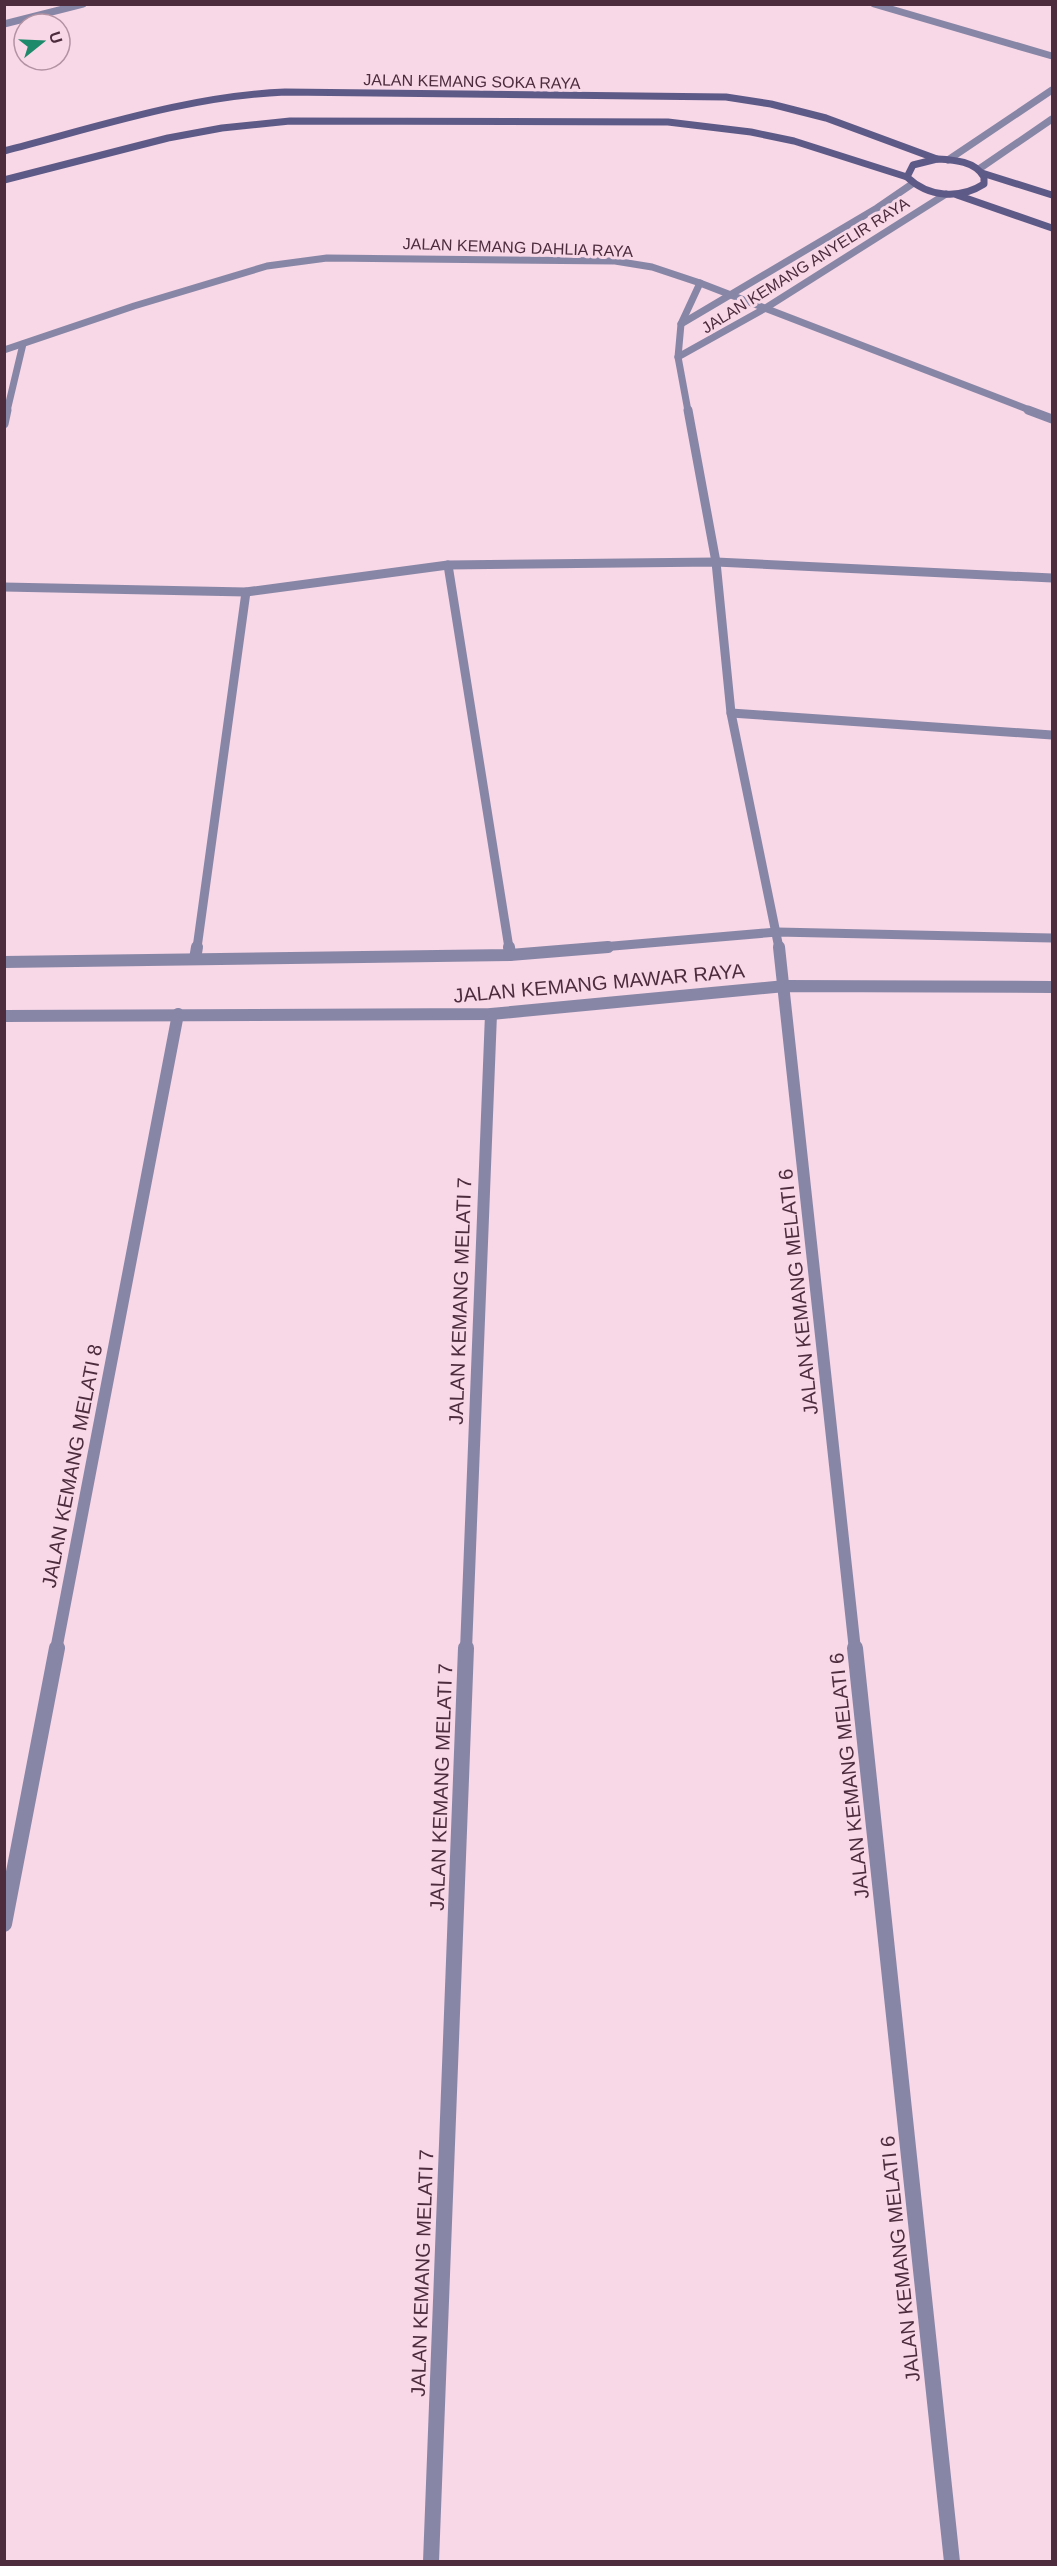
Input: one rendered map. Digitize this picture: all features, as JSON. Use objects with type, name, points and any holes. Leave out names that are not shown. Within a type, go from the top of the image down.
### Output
[{"type":"street","points":[[4,24],[83,4]]},
{"type":"street","points":[[874,4],[1053,56]]},
{"type":"street","points":[[948,160],[1053,90]]},
{"type":"street","name":"JALAN KEMANG SOKA RAYA","points":[[4,151],[195,101],[240,94],[285,92],[726,98],[771,104],[826,118],[937,159]]},
{"type":"street","points":[[980,171],[1053,119]]},
{"type":"street","points":[[4,180],[168,138],[222,128],[290,121],[678,123],[751,132],[794,141],[910,180],[932,192],[956,194],[978,189],[984,184],[985,178],[980,171]]},
{"type":"street","points":[[910,180],[908,171],[914,165],[937,159],[948,160],[971,165],[980,171],[1053,195]]},
{"type":"street","name":"JALAN KEMANG ANYELIR RAYA","points":[[681,324],[877,208],[910,180]]},
{"type":"street","name":"JALAN KEMANG ANYELIR RAYA","points":[[678,357],[764,309],[945,194]]},
{"type":"street","points":[[956,194],[1053,228]]},
{"type":"street","name":"JALAN KEMANG DAHLIA RAYA","points":[[4,350],[134,306],[267,266],[327,258],[615,261],[652,267],[700,283],[1053,418]]},
{"type":"street","name":"JALAN KEMANG MELATI 6","points":[[700,283],[681,324],[678,357],[716,562],[731,713],[777,932],[785,986],[952,2562]]},
{"type":"street","points":[[4,424],[23,344]]},
{"type":"street","points":[[4,587],[246,592],[448,565],[716,562],[1053,578]]},
{"type":"street","points":[[448,565],[510,955]]},
{"type":"street","points":[[195,959],[246,592]]},
{"type":"street","points":[[731,713],[1053,735]]},
{"type":"street","name":"JALAN KEMANG MAWAR RAYA","points":[[4,962],[510,955],[777,932],[1053,938]]},
{"type":"street","name":"JALAN KEMANG MAWAR RAYA","points":[[4,1016],[491,1014],[785,986],[1053,987]]},
{"type":"street","name":"JALAN KEMANG MELATI 8","points":[[4,1924],[178,1014]]},
{"type":"street","name":"JALAN KEMANG MELATI 7","points":[[431,2562],[491,1014]]}]
